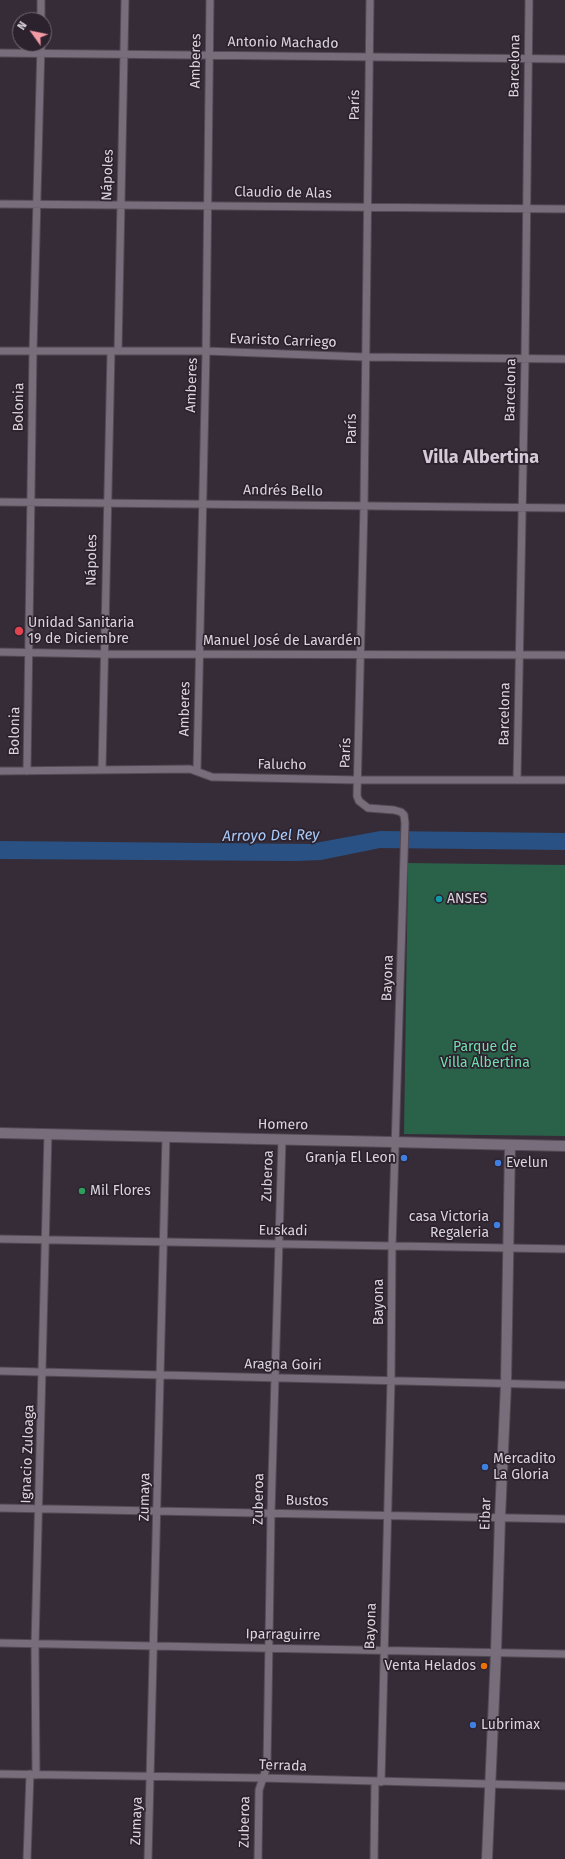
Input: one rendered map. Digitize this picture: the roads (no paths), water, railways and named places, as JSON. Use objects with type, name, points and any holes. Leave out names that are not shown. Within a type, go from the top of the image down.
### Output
[{"type":"street","points":[[40,0],[41,12]]},
{"type":"street","name":"Nápoles","points":[[102,770],[107,502],[120,204],[126,0]]},
{"type":"street","name":"Amberes","points":[[197,770],[206,352],[210,0]]},
{"type":"street","name":"París","points":[[370,0],[362,654],[357,796],[363,805],[368,808],[401,812],[404,815],[405,823]]},
{"type":"street","name":"Barcelona","points":[[517,780],[518,654],[525,359],[529,0]]},
{"type":"street","name":"Antonio Machado","points":[[0,53],[565,59]]},
{"type":"street","name":"Bolonia","points":[[27,771],[30,502],[36,204],[41,53]]},
{"type":"street","name":"Claudio de Alas","points":[[0,204],[565,209]]},
{"type":"street","name":"Evaristo Carriego","points":[[0,351],[206,352],[365,357],[565,359]]},
{"type":"street","name":"Andrés Bello","points":[[0,502],[565,508]]},
{"type":"street","name":"Manuel José de Lavardén","points":[[0,652],[103,654],[565,655]]},
{"type":"street","name":"Falucho","points":[[0,771],[197,770],[212,777],[358,780],[565,780]]},
{"type":"street","name":"Bayona","points":[[374,1859],[388,1515],[392,1246],[397,1142],[405,823]]},
{"type":"street","name":"Homero","points":[[0,1133],[565,1146]]},
{"type":"street","name":"Ignacio Zuloaga","points":[[27,1859],[33,1775],[48,1133]]},
{"type":"street","name":"Zumaya","points":[[148,1859],[158,1510],[159,1375],[166,1136]]},
{"type":"street","name":"Zuberoa","points":[[258,1859],[259,1790],[267,1766],[271,1513],[282,1139]]},
{"type":"street","name":"Eibar","points":[[487,1859],[506,1384],[510,1145]]},
{"type":"street","name":"Euskadi","points":[[0,1239],[565,1250]]},
{"type":"street","name":"Aragna Goiri","points":[[0,1371],[565,1385]]},
{"type":"street","name":"Bustos","points":[[0,1508],[565,1518]]},
{"type":"street","name":"Iparraguirre","points":[[0,1643],[35,1645],[153,1645],[383,1649],[565,1654]]},
{"type":"street","name":"Terrada","points":[[0,1774],[151,1778],[263,1778],[565,1786]]},
{"type":"water","points":[[380,831],[565,833],[565,850],[380,848],[321,860],[296,861],[0,859],[0,841],[310,844]]},
{"type":"place","name":"Unidad Sanitaria 19 de Diciembre","points":[[19,631]]},
{"type":"place","name":"ANSES","points":[[439,899]]},
{"type":"place","name":"Granja El Leon","points":[[404,1158]]},
{"type":"place","name":"Evelun","points":[[498,1163]]},
{"type":"place","name":"Mil Flores","points":[[82,1191]]},
{"type":"place","name":"casa Victoria Regaleria","points":[[497,1225]]},
{"type":"place","name":"Mercadito La Gloria","points":[[485,1467]]},
{"type":"place","name":"Venta Helados","points":[[484,1666]]},
{"type":"place","name":"Lubrimax","points":[[473,1725]]},
{"type":"district","name":"Villa Albertina","points":[[481,458]]},
{"type":"water label","name":"Arroyo Del Rey","points":[[271,836]]},
{"type":"park label","name":"Parque de Villa Albertina","points":[[485,1056]]}]
